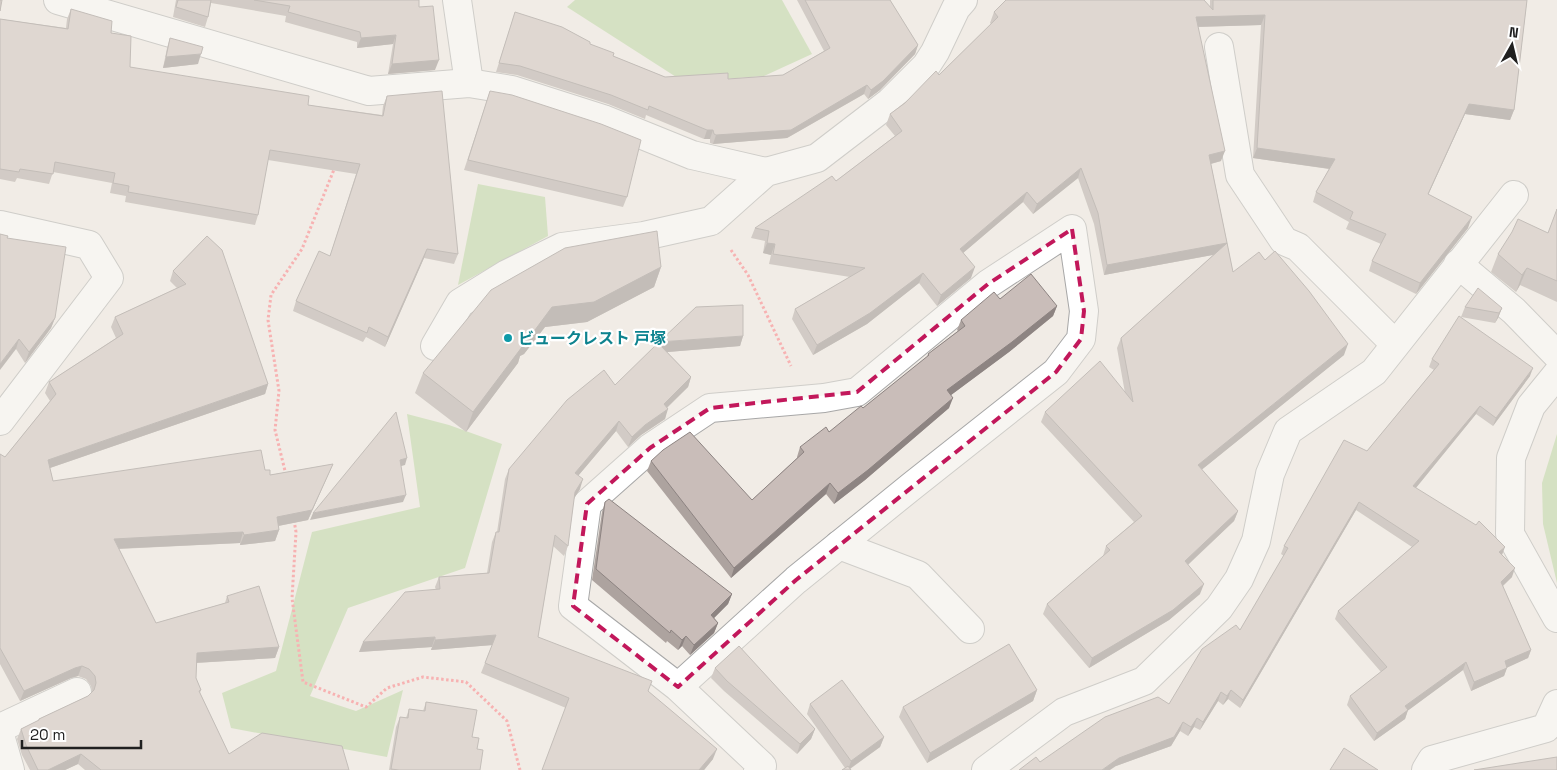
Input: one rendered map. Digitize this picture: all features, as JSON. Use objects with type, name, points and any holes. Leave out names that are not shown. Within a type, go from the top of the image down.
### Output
[{"type":"street","points":[[58,0],[369,90],[469,83],[512,90],[603,119],[692,155],[766,172]]},
{"type":"street","points":[[457,0],[469,83]]},
{"type":"street","points":[[435,346],[460,303],[507,274],[562,247],[644,236],[711,221],[766,172],[817,158],[890,102],[926,66],[935,52],[956,8],[963,0]]},
{"type":"street","points":[[1219,48],[1240,175],[1284,241],[1298,247],[1395,344]]},
{"type":"street","points":[[986,770],[1064,712],[1144,682],[1219,608],[1240,579],[1256,542],[1270,474],[1288,431],[1374,372],[1514,195]]},
{"type":"street","points":[[0,225],[89,245],[109,278],[0,421]]},
{"type":"street","points":[[678,688],[796,580],[1056,372],[1080,339],[1084,311],[1072,230],[988,284],[857,392],[807,399],[710,408],[650,448],[587,504],[573,606],[678,688],[762,766],[758,770]]},
{"type":"street","points":[[1458,264],[1514,311],[1557,355]]},
{"type":"street","points":[[1557,374],[1532,406],[1511,458],[1510,534],[1557,618]]},
{"type":"street","points":[[839,545],[918,575],[970,629]]},
{"type":"street","points":[[0,728],[77,692]]},
{"type":"street","points":[[1426,770],[1432,760],[1546,728],[1557,704]]},
{"type":"street","points":[[0,735],[10,770]]},
{"type":"path","points":[[286,477],[275,430],[279,392],[268,320],[271,295],[302,250],[337,162]]},
{"type":"path","points":[[711,221],[748,275],[807,399]]},
{"type":"path","points":[[293,513],[296,532],[292,598],[303,682],[366,707],[387,688],[423,677],[466,682],[507,721],[520,770]]},
{"type":"highlighted area","points":[[1072,229],[1084,311],[1081,339],[1056,372],[796,580],[678,687],[573,606],[587,504],[650,448],[710,408],[857,392],[988,284]]},
{"type":"green space","points":[[575,0],[782,0],[812,54],[764,76],[684,82],[567,7]]},
{"type":"green space","points":[[478,184],[545,197],[548,236],[458,285]]},
{"type":"green space","points":[[407,414],[449,425],[502,444],[465,568],[348,608],[310,696],[356,711],[403,690],[387,757],[231,728],[222,693],[276,671],[312,532],[420,507]]},
{"type":"green space","points":[[1557,434],[1557,583],[1543,524],[1542,483]]},
{"type":"building","points":[[178,0],[211,0],[208,17],[176,7]]},
{"type":"building","points":[[254,0],[419,0],[419,7],[433,6],[439,60],[392,64],[396,35],[361,38],[360,32],[288,12],[290,6]]},
{"type":"building","points":[[805,0],[890,0],[918,45],[883,81],[871,90],[867,85],[791,130],[716,135],[713,130],[707,130],[649,106],[648,110],[611,95],[520,66],[499,63],[515,12],[562,27],[590,42],[590,44],[614,53],[613,56],[665,77],[728,73],[728,79],[783,75],[830,48]]},
{"type":"building","points":[[1006,0],[1204,0],[1213,10],[1213,0],[1527,0],[1514,110],[1469,104],[1428,194],[1472,217],[1420,283],[1372,261],[1386,234],[1350,219],[1353,212],[1316,192],[1335,159],[1257,148],[1265,15],[1196,17],[1225,151],[1209,155],[1233,272],[1259,252],[1265,260],[1275,251],[1309,291],[1348,344],[1198,465],[1238,511],[1185,561],[1204,584],[1173,610],[1092,658],[1047,604],[1110,550],[1106,546],[1142,516],[1045,412],[1100,361],[1133,402],[1121,338],[1227,243],[1107,265],[1098,213],[1081,168],[1037,204],[1027,192],[960,249],[975,267],[941,295],[923,273],[870,313],[817,345],[795,309],[865,268],[773,254],[775,244],[767,243],[769,231],[755,228],[832,176],[836,181],[902,131],[890,114],[905,103],[936,71],[939,75],[998,17],[994,12]]},
{"type":"building","points":[[71,9],[112,21],[111,33],[131,36],[130,67],[309,96],[308,105],[383,116],[387,96],[442,91],[458,254],[427,249],[388,337],[369,327],[367,333],[296,301],[319,251],[330,256],[360,164],[270,150],[258,215],[128,192],[129,186],[113,183],[115,173],[55,162],[53,174],[20,169],[19,172],[0,169],[0,19],[68,29]]},
{"type":"building","points":[[170,38],[203,47],[201,54],[166,57]]},
{"type":"building","points":[[490,91],[512,95],[601,124],[641,140],[627,197],[468,160]]},
{"type":"building","points":[[1557,209],[1557,281],[1527,268],[1522,275],[1498,254],[1518,219],[1548,233]]},
{"type":"building","name":"ビュークレスト 戸塚","points":[[657,231],[661,267],[594,302],[552,307],[532,334],[522,339],[525,343],[473,412],[423,373],[491,290],[565,248]]},
{"type":"building","points":[[0,234],[8,236],[7,238],[66,247],[55,318],[29,352],[19,339],[0,364]]},
{"type":"building","points":[[207,236],[222,250],[268,384],[48,460],[53,481],[261,450],[265,470],[270,470],[270,475],[333,464],[312,510],[277,517],[279,530],[244,535],[243,532],[114,539],[156,623],[229,602],[227,596],[259,586],[279,647],[197,653],[196,678],[201,690],[199,691],[229,754],[262,733],[342,746],[349,770],[101,770],[81,754],[48,770],[38,770],[26,745],[21,729],[88,696],[94,690],[96,683],[95,676],[89,669],[82,666],[24,691],[0,648],[0,454],[5,457],[56,394],[49,382],[123,334],[115,317],[186,284],[173,271]]},
{"type":"building","points":[[1031,274],[1057,306],[947,390],[953,398],[868,470],[838,493],[830,483],[734,568],[651,461],[663,450],[690,432],[752,500],[804,452],[800,447],[826,427],[829,432],[861,406],[863,408],[965,326],[961,320],[994,292],[1000,299]]},
{"type":"building","points":[[1478,288],[1502,308],[1499,313],[1465,307]]},
{"type":"building","points":[[743,305],[743,336],[659,342],[696,307]]},
{"type":"building","points":[[1459,316],[1533,368],[1496,418],[1480,406],[1413,486],[1476,525],[1479,521],[1505,547],[1499,552],[1515,568],[1501,582],[1531,650],[1505,661],[1507,668],[1474,682],[1466,662],[1405,706],[1408,710],[1377,733],[1350,696],[1387,667],[1338,611],[1419,541],[1359,502],[1243,700],[1231,690],[1227,696],[1221,692],[1203,722],[1197,718],[1191,727],[1183,722],[1174,737],[1119,758],[1102,770],[1019,770],[1036,757],[1040,762],[1105,717],[1158,697],[1169,704],[1202,649],[1236,625],[1240,630],[1288,548],[1284,546],[1344,440],[1367,451],[1439,364],[1432,359]]},
{"type":"building","points":[[658,343],[691,377],[664,404],[668,409],[632,437],[619,421],[575,473],[583,479],[575,492],[568,546],[555,535],[538,637],[652,681],[648,691],[717,749],[699,770],[542,770],[569,698],[485,663],[496,635],[435,640],[435,637],[363,642],[405,592],[440,589],[439,577],[489,573],[496,532],[499,532],[509,469],[567,400],[604,370],[615,385]]},
{"type":"building","points":[[396,412],[407,458],[400,460],[406,495],[313,513]]},
{"type":"building","points":[[609,499],[732,594],[711,615],[718,623],[694,645],[686,636],[682,640],[671,630],[670,633],[596,569],[605,502]]},
{"type":"building","points":[[1009,644],[1037,690],[930,753],[903,707]]},
{"type":"building","points":[[739,646],[815,729],[800,744],[727,681],[715,668]]},
{"type":"building","points":[[842,680],[884,737],[851,761],[810,704]]},
{"type":"building","points":[[426,702],[477,710],[472,737],[479,738],[477,749],[483,750],[480,770],[391,769],[400,717],[408,718],[409,709],[425,711]]},
{"type":"building","points":[[1344,748],[1378,770],[1330,770]]},
{"type":"building","points":[[1557,757],[1557,770],[1474,770]]},
{"type":"building","points":[[848,766],[851,770],[842,770]]},
{"type":"place","name":"ビュークレスト 戸塚","points":[[508,338]]}]
